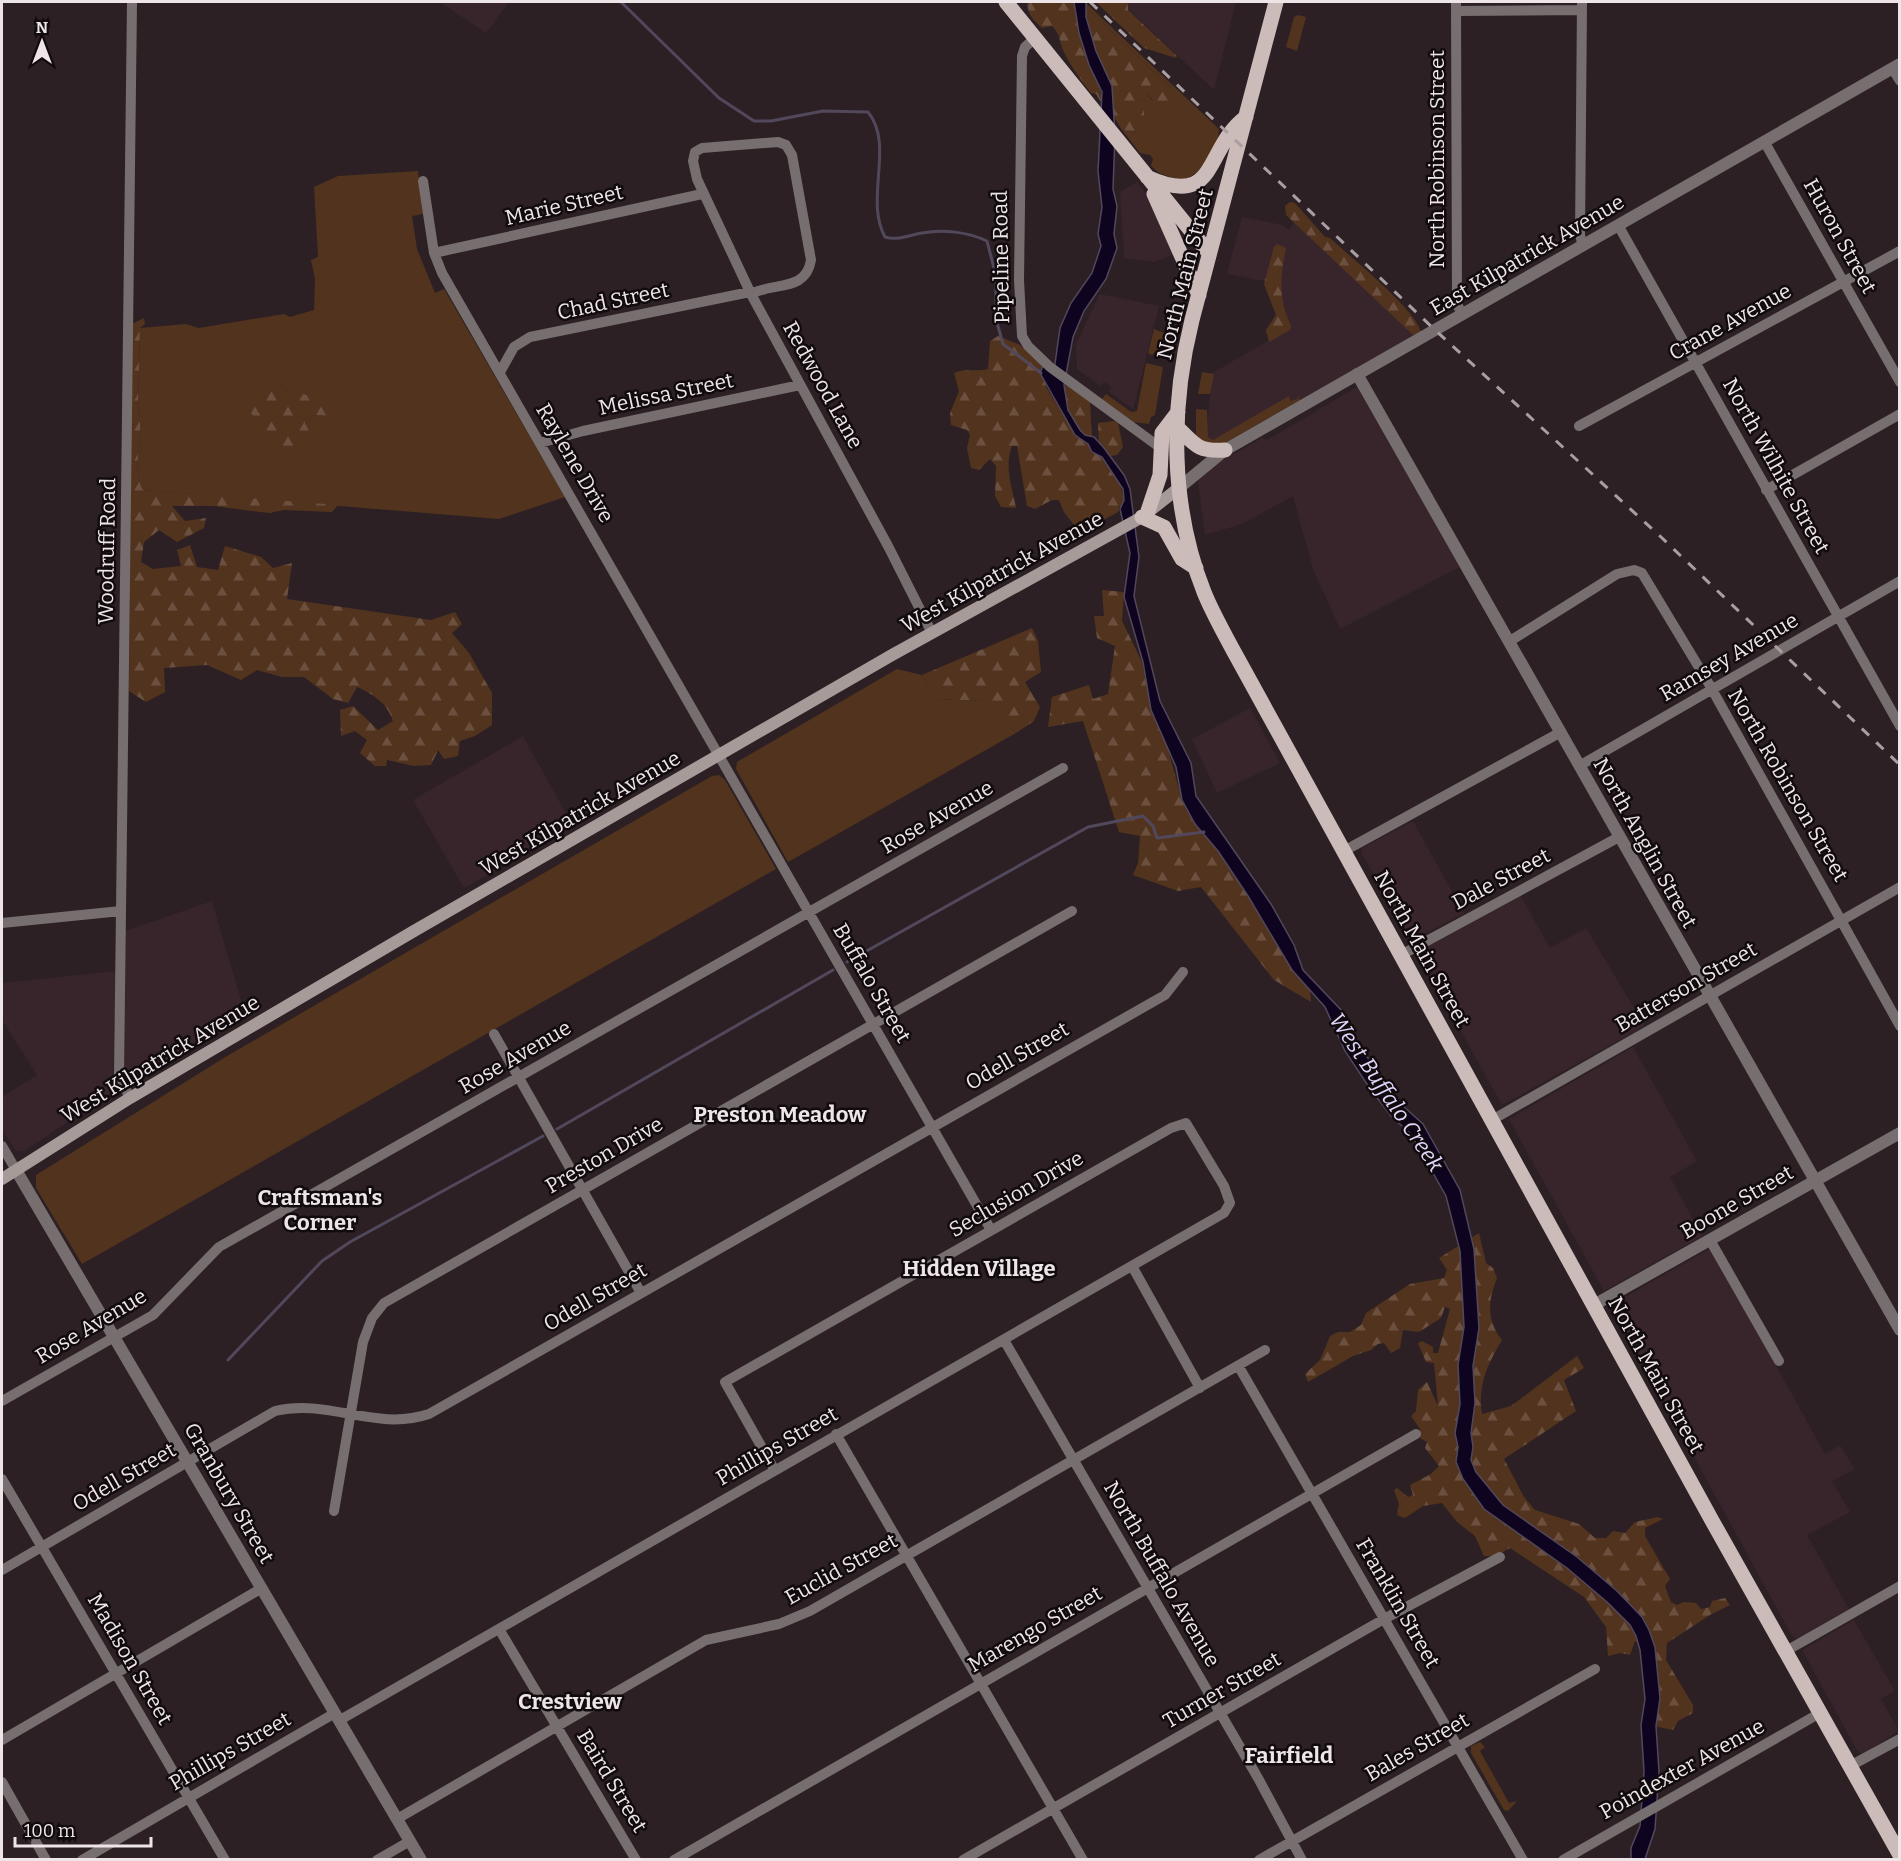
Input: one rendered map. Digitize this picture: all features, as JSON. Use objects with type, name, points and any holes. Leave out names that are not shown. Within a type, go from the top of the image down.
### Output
[{"type":"main road","points":[[1006,2],[1209,253]]},
{"type":"main road","name":"North Main Street","points":[[1276,2],[1189,331],[1177,419],[1180,487],[1185,528],[1196,568],[1210,607],[1899,1855]]},
{"type":"main road","points":[[1145,176],[1174,187],[1188,187],[1200,183],[1212,167],[1227,134],[1246,117]]},
{"type":"main road","points":[[1145,176],[1199,295]]},
{"type":"main road","points":[[1196,568],[1182,559],[1164,527],[1144,515],[1160,475],[1162,433],[1177,419],[1200,448],[1205,451],[1225,450]]},
{"type":"main road","name":"West Kilpatrick Avenue","points":[[2,1179],[130,1098],[932,633],[1144,515],[1180,487]]},
{"type":"street","name":"Woodruff Road","points":[[130,1098],[119,1076],[132,2]]},
{"type":"street","points":[[1456,6],[1582,6],[1580,235],[1583,246]]},
{"type":"street","name":"North Robinson Street","points":[[1456,6],[1457,304],[1462,314]]},
{"type":"street","name":"Pipeline Road","points":[[1035,38],[1025,47],[1022,56],[1020,313],[1022,336],[1028,346],[1050,367],[1162,449]]},
{"type":"street","points":[[1896,66],[1899,81]]},
{"type":"street","name":"East Kilpatrick Avenue","points":[[1180,487],[1225,450],[1896,66]]},
{"type":"street","name":"Huron Street","points":[[1764,141],[1899,382]]},
{"type":"street","name":"Chad Street","points":[[500,372],[514,347],[530,338],[751,293],[797,282],[804,278],[811,260],[792,155],[786,145],[778,142],[702,148],[695,152]]},
{"type":"street","name":"Redwood Lane","points":[[695,152],[693,160],[702,194],[751,293],[932,633]]},
{"type":"street","name":"Raylene Drive","points":[[423,181],[434,253],[442,273],[720,755]]},
{"type":"street","name":"Marie Street","points":[[434,253],[702,194]]},
{"type":"street","name":"North Wilhite Street","points":[[1618,225],[1899,726]]},
{"type":"street","name":"Crane Avenue","points":[[1580,426],[1899,251]]},
{"type":"street","name":"North Anglin Street","points":[[1357,374],[1899,1330]]},
{"type":"street","name":"Melissa Street","points":[[540,443],[583,431],[800,385]]},
{"type":"street","points":[[1766,490],[1899,414]]},
{"type":"street","name":"North Robinson Street","points":[[1510,641],[1617,574],[1634,570],[1642,573],[1712,691],[1899,1026]]},
{"type":"street","name":"Ramsey Avenue","points":[[1579,766],[1899,581]]},
{"type":"street","points":[[1344,851],[1561,732]]},
{"type":"street","name":"Buffalo Street","points":[[720,755],[991,1230]]},
{"type":"street","name":"Rose Avenue","points":[[2,1401],[158,1311],[219,1247],[1063,768]]},
{"type":"street","name":"Dale Street","points":[[1401,955],[1619,837]]},
{"type":"street","name":"Batterson Street","points":[[1492,1120],[1710,997],[1899,886]]},
{"type":"street","points":[[2,923],[121,910]]},
{"type":"street","name":"Preston Drive","points":[[334,1511],[367,1329],[384,1303],[1072,911]]},
{"type":"street","name":"Odell Street","points":[[2,1570],[275,1411],[306,1407],[396,1422],[429,1414],[1165,995],[1183,972]]},
{"type":"street","points":[[494,1034],[641,1293]]},
{"type":"street","name":"Seclusion Drive","points":[[774,1469],[725,1382],[1171,1128],[1185,1123],[1224,1186],[1230,1203]]},
{"type":"street","name":"Boone Street","points":[[1594,1305],[1899,1132]]},
{"type":"street","name":"Granbury Street","points":[[2,1146],[421,1860]]},
{"type":"street","name":"Phillips Street","points":[[82,1860],[189,1798],[499,1629],[774,1469],[1005,1340],[1224,1213],[1230,1203]]},
{"type":"street","points":[[1710,1240],[1779,1361]]},
{"type":"street","points":[[1132,1266],[1200,1388]]},
{"type":"street","name":"North Buffalo Avenue","points":[[1005,1340],[1221,1714],[1302,1860]]},
{"type":"street","name":"Euclid Street","points":[[397,1819],[706,1640],[794,1619],[1265,1350]]},
{"type":"street","name":"Franklin Street","points":[[1239,1366],[1523,1860]]},
{"type":"street","points":[[836,1434],[908,1554],[1083,1860]]},
{"type":"street","name":"Marengo Street","points":[[674,1860],[1416,1434]]},
{"type":"street","name":"Madison Street","points":[[2,1479],[225,1860]]},
{"type":"street","name":"Turner Street","points":[[963,1860],[1384,1619],[1500,1557]]},
{"type":"street","points":[[1786,1652],[1899,1586]]},
{"type":"street","points":[[2,1740],[262,1588]]},
{"type":"street","name":"Baird Street","points":[[499,1629],[636,1860]]},
{"type":"street","name":"Bales Street","points":[[1259,1860],[1595,1669]]},
{"type":"street","name":"Poindexter Avenue","points":[[1563,1860],[1821,1713]]},
{"type":"street","points":[[1850,1766],[1899,1739]]},
{"type":"street","points":[[2,1782],[46,1860]]},
{"type":"street","points":[[377,1860],[410,1841]]},
{"type":"shaded area","points":[[440,2],[509,2],[486,33]]},
{"type":"shaded area","points":[[1128,2],[1236,2],[1214,90],[1128,9]]},
{"type":"shaded area","points":[[1137,182],[1153,202],[1175,254],[1154,262],[1124,258],[1120,192]]},
{"type":"shaded area","points":[[1242,217],[1283,225],[1289,230],[1294,222],[1415,336],[1216,447],[1206,440],[1212,373],[1289,329],[1269,282],[1227,274]]},
{"type":"shaded area","points":[[1100,294],[1159,306],[1133,409],[1109,392],[1111,387],[1105,382],[1101,386],[1077,369],[1076,344]]},
{"type":"shaded area","points":[[1357,387],[1460,567],[1340,629],[1313,569],[1293,496],[1242,524],[1205,535],[1198,481],[1202,472],[1262,438],[1267,440]]},
{"type":"shaded area","points":[[1250,708],[1280,763],[1217,793],[1192,739]]},
{"type":"shaded area","points":[[523,736],[573,826],[464,888],[413,800]]},
{"type":"shaded area","points":[[1413,821],[1464,913],[1411,941],[1361,852],[1362,848]]},
{"type":"shaded area","points":[[1521,896],[1550,948],[1586,928],[1645,1026],[1502,1105],[1418,954]]},
{"type":"shaded area","points":[[212,901],[245,1014],[135,1081],[129,1081],[124,1076],[125,931]]},
{"type":"shaded area","points":[[116,971],[113,1092],[24,1151],[16,1151],[2,1129],[2,1097],[37,1075],[2,1020],[2,983]]},
{"type":"shaded area","points":[[1633,1047],[1697,1161],[1670,1177],[1702,1236],[1604,1291],[1509,1119]]},
{"type":"shaded area","points":[[1711,1248],[1825,1454],[1840,1445],[1855,1469],[1832,1481],[1850,1512],[1807,1535],[1849,1609],[1797,1639],[1792,1636],[1612,1307],[1613,1304]]},
{"type":"shaded area","points":[[1854,1620],[1895,1691],[1881,1699],[1899,1731],[1862,1754],[1857,1750],[1802,1650]]},
{"type":"green space","points":[[1027,2],[1074,2],[1081,40],[1099,87],[1102,104],[1072,67],[1055,29],[1052,26],[1042,28],[1033,19]]},
{"type":"green space","points":[[1096,2],[1128,2],[1128,10],[1177,56],[1176,58],[1144,48]]},
{"type":"green space","points":[[1086,3],[1219,129],[1212,156],[1197,173],[1180,181],[1159,173],[1151,166],[1153,159],[1150,155],[1140,153],[1122,130],[1134,133],[1143,121],[1144,102],[1138,99],[1137,93],[1146,93],[1152,100],[1174,91],[1086,7]]},
{"type":"green space","points":[[1086,7],[1174,91],[1174,107],[1168,115],[1146,93],[1138,93],[1138,99],[1144,102],[1144,121],[1134,133],[1122,130],[1114,117],[1112,86],[1100,64],[1086,17]]},
{"type":"green space","points":[[1298,15],[1306,17],[1297,51],[1286,47],[1294,17]]},
{"type":"green space","points":[[418,171],[423,214],[412,216],[417,249],[435,293],[444,289],[565,497],[499,519],[143,490],[138,471],[140,328],[186,324],[199,328],[284,314],[290,317],[314,310],[315,279],[311,260],[318,257],[314,187],[338,176]],"holes":[[[276,380],[288,391],[299,394],[326,416],[312,415],[305,423],[313,441]]]},
{"type":"green space","points":[[1290,202],[1295,203],[1325,237],[1330,238],[1396,298],[1417,324],[1421,333],[1413,335],[1286,215],[1285,206]]},
{"type":"green space","points":[[1277,244],[1286,248],[1281,288],[1291,326],[1290,330],[1269,342],[1266,330],[1276,315],[1264,284],[1274,247]]},
{"type":"green space","points":[[144,318],[145,324],[140,328],[138,409],[140,429],[138,471],[143,490],[338,505],[332,512],[284,510],[269,513],[213,506],[172,506],[185,521],[206,518],[204,528],[177,542],[159,530],[144,542],[141,562],[153,569],[181,566],[177,550],[190,545],[197,567],[218,570],[225,546],[261,557],[273,568],[292,563],[287,599],[431,620],[455,612],[462,624],[452,633],[469,653],[492,693],[492,725],[475,736],[460,741],[458,756],[444,759],[438,750],[431,765],[414,766],[387,760],[386,766],[375,766],[360,753],[367,740],[355,731],[341,736],[340,710],[353,706],[378,730],[393,721],[388,710],[379,700],[357,687],[348,703],[333,699],[304,677],[282,677],[257,670],[241,680],[207,665],[164,668],[165,692],[146,702],[129,691],[132,324]]},
{"type":"green space","points":[[1154,329],[1167,334],[1163,357],[1155,356],[1155,352],[1152,355],[1148,353]]},
{"type":"green space","points":[[998,336],[1020,345],[1043,366],[1046,387],[1075,435],[1088,444],[1092,452],[1102,457],[1119,480],[1124,500],[1118,512],[1080,533],[1064,512],[1059,500],[1052,500],[1035,509],[1027,506],[1017,446],[1012,446],[1009,462],[1009,477],[1016,508],[1001,507],[995,496],[996,466],[990,459],[979,470],[971,468],[967,448],[970,435],[967,430],[951,425],[950,413],[959,391],[954,373],[988,369],[990,341]]},
{"type":"green space","points":[[1146,363],[1163,367],[1155,415],[1151,417],[1149,424],[1133,422],[1102,399],[1106,394],[1131,412],[1137,411]]},
{"type":"green space","points":[[1202,372],[1214,374],[1210,394],[1198,394]]},
{"type":"green space","points":[[276,380],[288,391],[321,398],[327,416],[312,415],[305,423],[314,441],[312,446],[286,454],[250,412],[252,399]]},
{"type":"green space","points":[[1066,384],[1090,402],[1092,437],[1080,430],[1070,415],[1065,398]]},
{"type":"green space","points":[[1298,395],[1300,400],[1214,449],[1196,439],[1196,409],[1207,410],[1208,437],[1213,440],[1289,396],[1290,401],[1298,399]]},
{"type":"green space","points":[[1114,421],[1118,423],[1123,447],[1117,455],[1110,456],[1099,442],[1098,423]]},
{"type":"green space","points":[[1102,590],[1124,592],[1122,621],[1142,662],[1151,710],[1167,746],[1182,800],[1195,824],[1218,851],[1248,896],[1292,970],[1310,987],[1311,1002],[1274,980],[1201,887],[1178,891],[1133,875],[1138,863],[1140,836],[1119,832],[1083,721],[1048,727],[1052,697],[1089,685],[1093,699],[1108,694],[1115,646],[1097,638],[1094,616],[1104,616]]},
{"type":"green space","points":[[1032,628],[1038,641],[1041,672],[1025,682],[1040,707],[1034,721],[1016,733],[984,701],[936,699],[922,675]]},
{"type":"green space","points":[[897,669],[922,675],[936,699],[984,701],[1016,733],[788,862],[736,769],[737,762]]},
{"type":"green space","points":[[719,775],[725,780],[776,869],[82,1264],[36,1188],[36,1175],[227,1056],[712,776]]},
{"type":"green space","points":[[1479,1233],[1486,1263],[1493,1268],[1497,1278],[1490,1310],[1493,1325],[1502,1340],[1492,1357],[1482,1384],[1482,1414],[1511,1406],[1577,1356],[1584,1368],[1564,1380],[1576,1411],[1504,1459],[1524,1497],[1535,1510],[1579,1524],[1595,1538],[1606,1538],[1613,1531],[1625,1533],[1635,1522],[1658,1517],[1663,1519],[1645,1528],[1645,1536],[1670,1579],[1665,1586],[1671,1602],[1677,1605],[1684,1602],[1696,1603],[1701,1609],[1710,1607],[1712,1601],[1725,1598],[1730,1605],[1667,1643],[1666,1660],[1693,1705],[1693,1713],[1678,1721],[1673,1730],[1654,1726],[1642,1645],[1635,1641],[1630,1655],[1621,1653],[1608,1656],[1606,1627],[1584,1597],[1510,1548],[1495,1556],[1484,1556],[1475,1536],[1457,1522],[1442,1503],[1423,1506],[1405,1518],[1397,1515],[1399,1504],[1394,1490],[1397,1488],[1408,1497],[1413,1495],[1410,1485],[1431,1474],[1439,1466],[1425,1448],[1427,1442],[1420,1438],[1420,1429],[1411,1416],[1416,1411],[1418,1390],[1427,1382],[1438,1406],[1434,1363],[1426,1362],[1418,1343],[1422,1341],[1433,1347],[1433,1353],[1438,1353],[1450,1309],[1445,1307],[1441,1318],[1419,1332],[1403,1330],[1400,1348],[1391,1353],[1384,1343],[1378,1344],[1371,1350],[1353,1356],[1308,1382],[1305,1374],[1320,1360],[1330,1336],[1338,1332],[1350,1332],[1361,1325],[1366,1313],[1410,1284],[1444,1278],[1447,1270],[1439,1258]]},
{"type":"green space","points":[[1480,1742],[1485,1747],[1480,1751],[1509,1803],[1517,1801],[1508,1811],[1504,1810],[1471,1753],[1471,1746]]},
{"type":"water","name":"West Buffalo Creek","points":[[1074,2],[1086,2],[1086,17],[1096,51],[1112,86],[1115,136],[1113,189],[1117,206],[1114,234],[1117,248],[1106,279],[1084,311],[1073,337],[1064,385],[1068,410],[1080,430],[1085,435],[1094,437],[1104,448],[1124,475],[1130,489],[1139,557],[1134,596],[1160,701],[1191,763],[1196,796],[1271,904],[1294,945],[1303,970],[1343,1012],[1358,1043],[1381,1078],[1403,1106],[1423,1124],[1460,1190],[1474,1249],[1479,1328],[1473,1366],[1475,1403],[1471,1433],[1473,1447],[1471,1460],[1476,1472],[1503,1505],[1577,1557],[1617,1591],[1642,1617],[1649,1630],[1655,1647],[1660,1698],[1656,1726],[1659,1771],[1655,1829],[1645,1859],[1631,1859],[1631,1848],[1640,1826],[1644,1771],[1641,1725],[1645,1699],[1640,1650],[1636,1636],[1630,1625],[1607,1602],[1567,1568],[1484,1509],[1463,1479],[1456,1462],[1458,1447],[1455,1433],[1460,1404],[1458,1365],[1464,1327],[1460,1251],[1446,1196],[1411,1134],[1391,1116],[1369,1087],[1345,1051],[1325,1007],[1292,970],[1248,896],[1218,851],[1195,824],[1182,800],[1176,767],[1151,710],[1143,662],[1124,597],[1130,553],[1120,509],[1124,500],[1123,489],[1102,457],[1092,452],[1088,444],[1075,435],[1040,373],[1043,366],[1054,371],[1060,328],[1071,303],[1092,273],[1101,246],[1098,234],[1102,207],[1098,171],[1102,92],[1089,65],[1079,33]]},
{"type":"waterway","points":[[621,2],[719,98],[754,121],[771,121],[823,111],[868,112],[876,125],[879,140],[877,206],[879,222],[885,237],[899,238],[947,231],[964,233],[987,241],[996,276],[996,319],[1003,344],[1041,373]]},
{"type":"waterway","points":[[847,962],[1088,827],[1143,816],[1153,826],[1157,838],[1204,832]]},
{"type":"waterway","points":[[557,1129],[833,970]]},
{"type":"waterway","points":[[228,1360],[322,1261],[350,1242],[543,1136]]},
{"type":"railway","points":[[1090,2],[1435,330],[1661,537],[1900,765]]},
{"type":"district","name":"Preston Meadow","points":[[780,1114]]},
{"type":"district","name":"Craftsman's Corner","points":[[320,1210]]},
{"type":"district","name":"Hidden Village","points":[[979,1268]]},
{"type":"district","name":"Crestview","points":[[570,1701]]},
{"type":"district","name":"Fairfield","points":[[1289,1755]]}]
